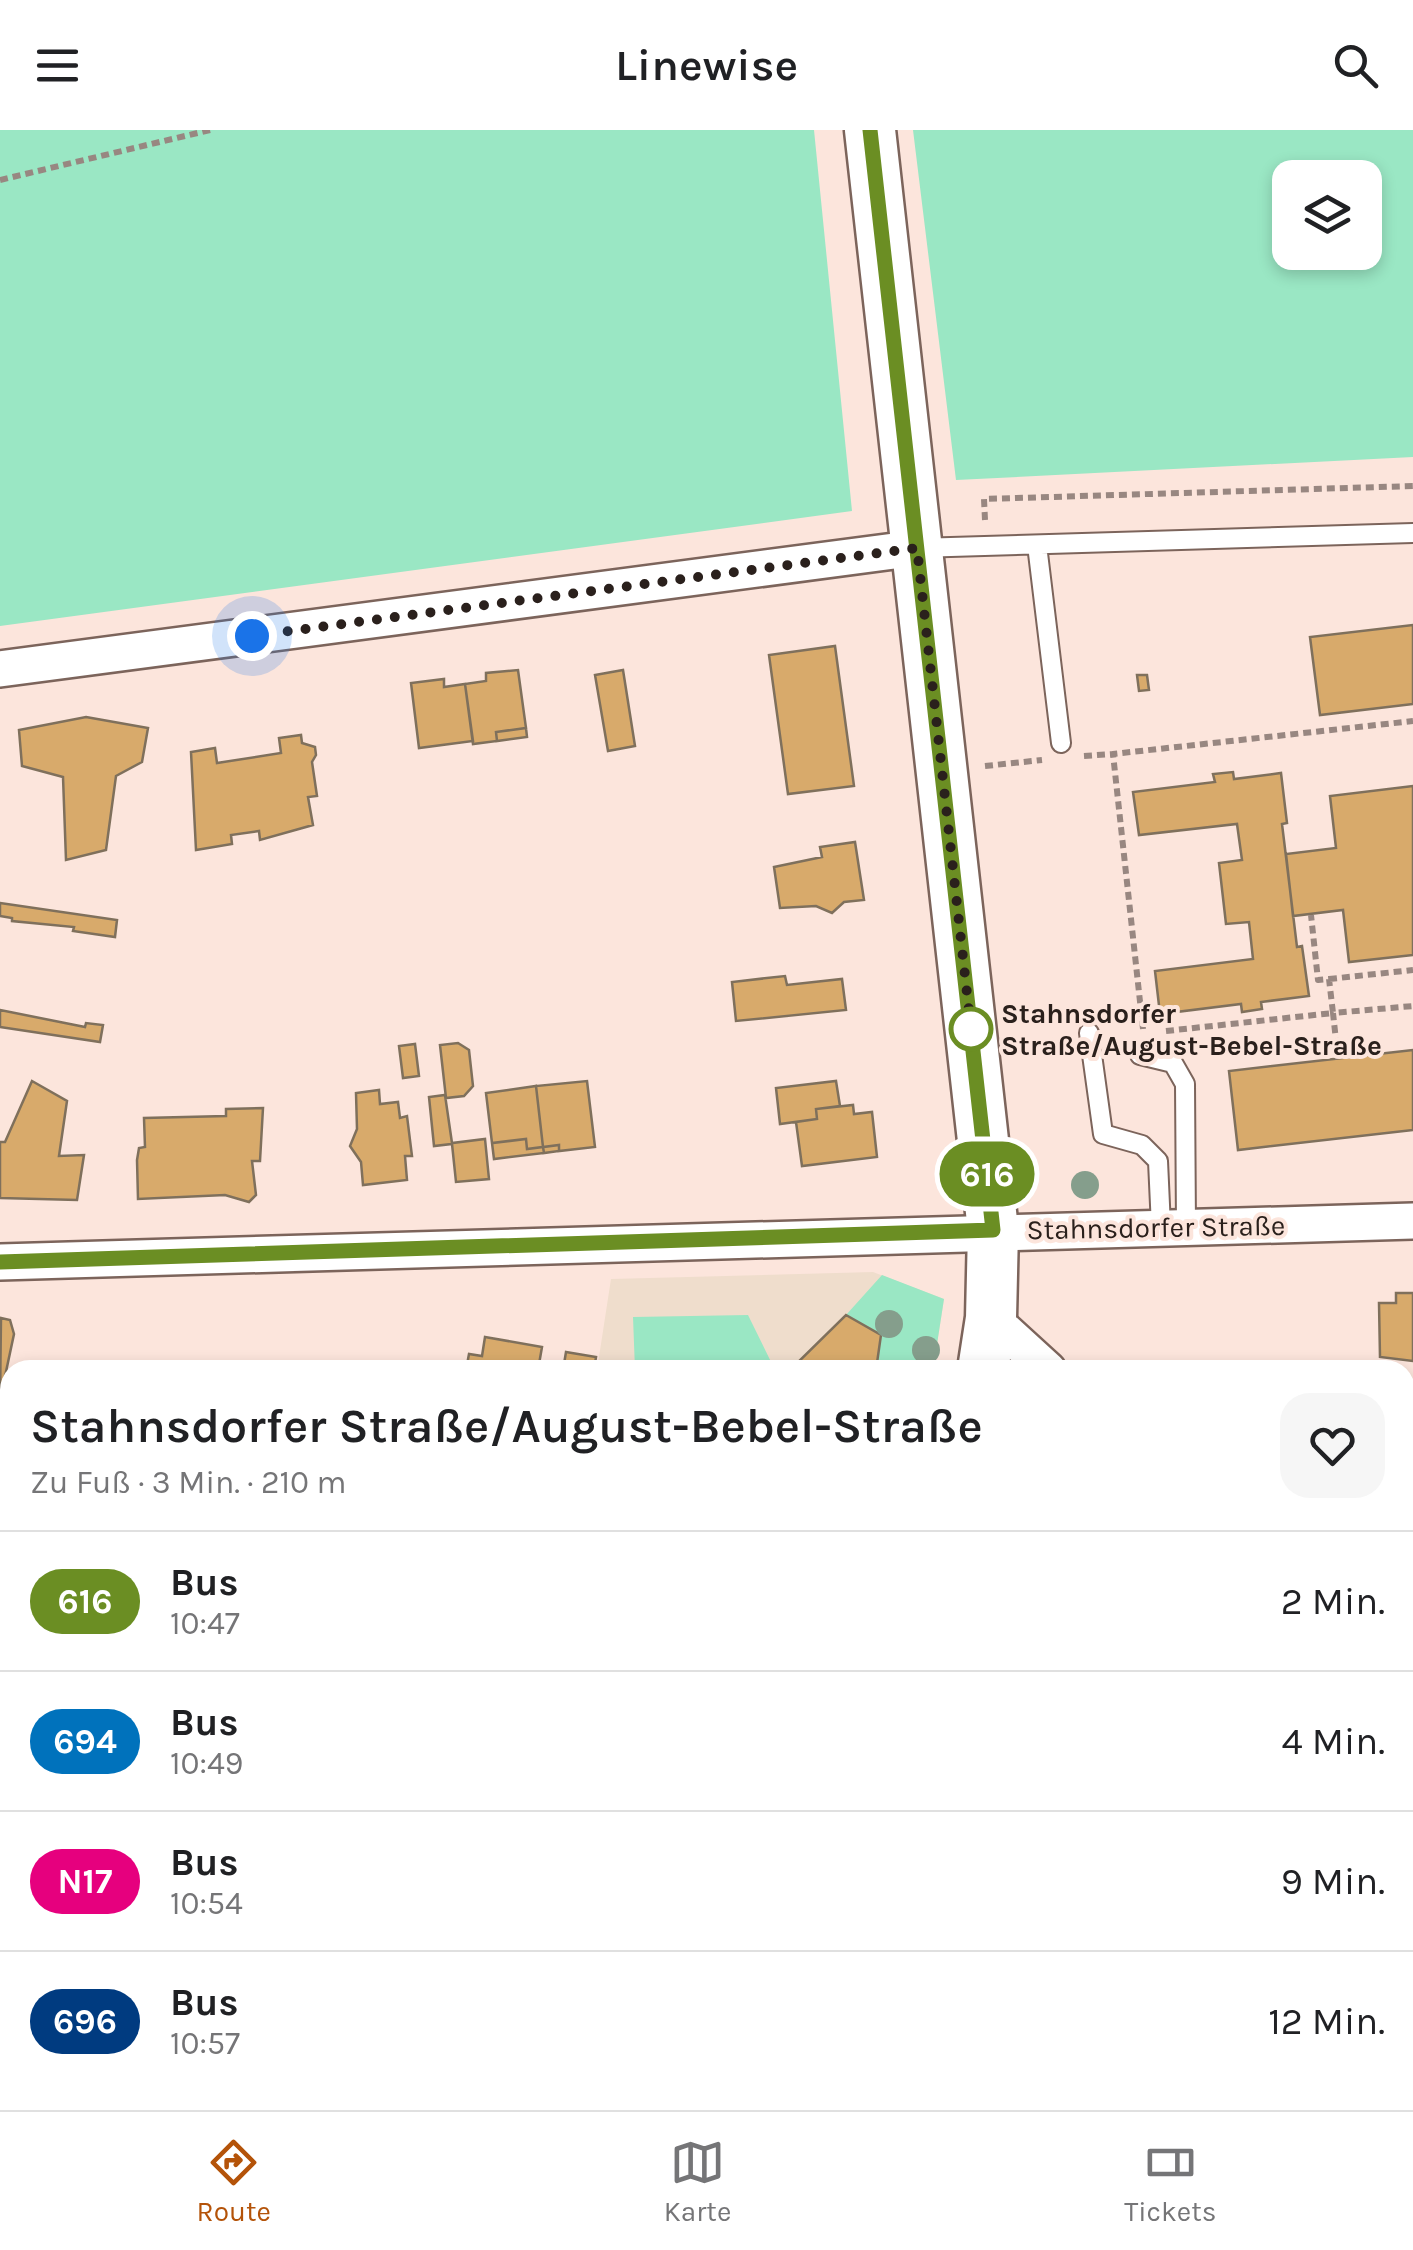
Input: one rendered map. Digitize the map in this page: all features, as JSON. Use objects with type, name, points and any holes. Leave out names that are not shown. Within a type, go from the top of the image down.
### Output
[{"type":"street","points":[[870,130],[993,1230],[991,1318],[985,1360]]},
{"type":"street","points":[[0,669],[917,548]]},
{"type":"street","name":"Stahnsdorfer Straße","points":[[0,1262],[993,1230],[1413,1221]]},
{"type":"street","points":[[991,1318],[1037,1360]]},
{"type":"lane","points":[[917,548],[1413,533]]},
{"type":"lane","points":[[1036,544],[1061,742]]},
{"type":"lane","points":[[1089,1033],[1103,1134],[1142,1145],[1158,1161],[1174,1227]]},
{"type":"lane","points":[[1140,1055],[1172,1064],[1185,1084],[1174,1227]]},
{"type":"path","points":[[0,180],[210,130]]},
{"type":"path","points":[[986,546],[984,499],[1413,486]]},
{"type":"path","points":[[1413,721],[1113,754],[1144,1034],[1413,1006]]},
{"type":"path","points":[[1310,914],[1318,980],[1413,970]]},
{"type":"path","points":[[1329,979],[1338,1059]]},
{"type":"path","points":[[1249,1010],[1251,1022]]},
{"type":"shaded area","points":[[873,1272],[944,1299],[935,1360],[599,1360],[611,1279]]},
{"type":"green space","points":[[0,130],[814,130],[852,511],[0,626]]},
{"type":"green space","points":[[913,130],[1413,130],[1413,457],[956,480]]},
{"type":"green space","points":[[882,1275],[944,1299],[935,1360],[877,1360],[881,1335],[846,1315]]},
{"type":"green space","points":[[748,1315],[770,1360],[635,1360],[633,1317]]},
{"type":"building","points":[[1413,625],[1413,704],[1320,715],[1310,637]]},
{"type":"building","points":[[835,646],[854,786],[788,794],[769,655]]},
{"type":"building","points":[[518,670],[526,728],[496,732],[497,741],[473,744],[465,684],[486,681],[486,673]]},
{"type":"building","points":[[623,670],[635,746],[608,751],[595,675]]},
{"type":"building","points":[[1137,675],[1147,675],[1149,690],[1139,691]]},
{"type":"building","points":[[444,679],[444,687],[465,684],[473,741],[419,748],[411,683]]},
{"type":"building","points":[[86,717],[148,728],[142,762],[116,776],[106,850],[66,860],[63,777],[22,766],[19,730]]},
{"type":"building","points":[[526,728],[527,737],[497,741],[496,732]]},
{"type":"building","points":[[301,735],[302,743],[315,747],[312,762],[317,796],[308,797],[313,825],[260,840],[259,831],[231,835],[232,844],[196,850],[191,752],[215,748],[217,763],[281,753],[279,738]]},
{"type":"building","points":[[1233,772],[1234,779],[1281,773],[1287,823],[1282,824],[1297,947],[1302,946],[1309,996],[1261,1002],[1262,1009],[1242,1012],[1241,1004],[1160,1014],[1155,971],[1253,959],[1249,922],[1226,924],[1219,863],[1242,860],[1237,824],[1139,835],[1133,792],[1215,782],[1213,774]]},
{"type":"building","points":[[1413,786],[1413,955],[1349,962],[1343,910],[1293,916],[1286,854],[1336,848],[1330,796]]},
{"type":"building","points":[[855,842],[864,900],[844,902],[832,913],[816,906],[780,908],[774,867],[822,857],[820,847]]},
{"type":"building","points":[[0,903],[117,920],[115,937],[73,931],[74,927],[12,921],[0,916]]},
{"type":"building","points":[[785,976],[787,985],[842,979],[846,1010],[736,1021],[732,982]]},
{"type":"building","points":[[0,1010],[85,1027],[86,1023],[103,1025],[100,1042],[0,1027]]},
{"type":"building","points":[[458,1043],[469,1050],[473,1086],[464,1096],[446,1098],[440,1045]]},
{"type":"building","points":[[415,1044],[419,1076],[403,1078],[399,1046]]},
{"type":"building","points":[[1413,1050],[1413,1130],[1238,1150],[1229,1071]]},
{"type":"building","points":[[32,1081],[67,1101],[59,1156],[84,1155],[77,1200],[0,1198],[0,1142],[5,1142]]},
{"type":"building","points":[[587,1081],[595,1147],[559,1151],[559,1145],[543,1147],[536,1086]]},
{"type":"building","points":[[836,1081],[840,1106],[816,1109],[817,1119],[780,1124],[776,1088]]},
{"type":"building","points":[[536,1086],[543,1147],[527,1149],[526,1139],[492,1143],[486,1093]]},
{"type":"building","points":[[379,1090],[380,1104],[398,1102],[400,1118],[407,1116],[412,1156],[405,1156],[407,1180],[363,1185],[361,1162],[350,1146],[357,1129],[356,1093]]},
{"type":"building","points":[[445,1095],[452,1143],[485,1139],[489,1179],[456,1182],[452,1144],[434,1146],[429,1097]]},
{"type":"building","points":[[853,1105],[854,1114],[872,1112],[877,1157],[802,1166],[796,1122],[817,1119],[816,1109]]},
{"type":"building","points":[[263,1108],[260,1161],[252,1161],[256,1195],[249,1202],[225,1195],[138,1199],[137,1160],[139,1148],[145,1147],[144,1118],[226,1116],[226,1109]]},
{"type":"building","points":[[526,1139],[527,1149],[543,1147],[544,1153],[494,1159],[492,1143]]},
{"type":"building","points":[[559,1145],[559,1151],[544,1153],[543,1147]]},
{"type":"building","points":[[1396,1293],[1413,1293],[1413,1360],[1380,1357],[1379,1303],[1396,1303]]},
{"type":"building","points":[[846,1315],[881,1335],[877,1360],[800,1360]]},
{"type":"building","points":[[1,1318],[10,1320],[14,1334],[8,1360],[0,1360]]},
{"type":"building","points":[[485,1337],[542,1347],[540,1360],[468,1360],[469,1354],[482,1356]]},
{"type":"building","points":[[566,1352],[596,1357],[596,1360],[565,1360]]},
{"type":"bus line","name":"616","points":[[0,1262],[993,1230],[870,130]]},
{"type":"place","name":"Stahnsdorfer Straße/August-Bebel-Straße","points":[[971,1029]]},
{"type":"route","points":[[252,636],[917,548],[971,1029]]}]
